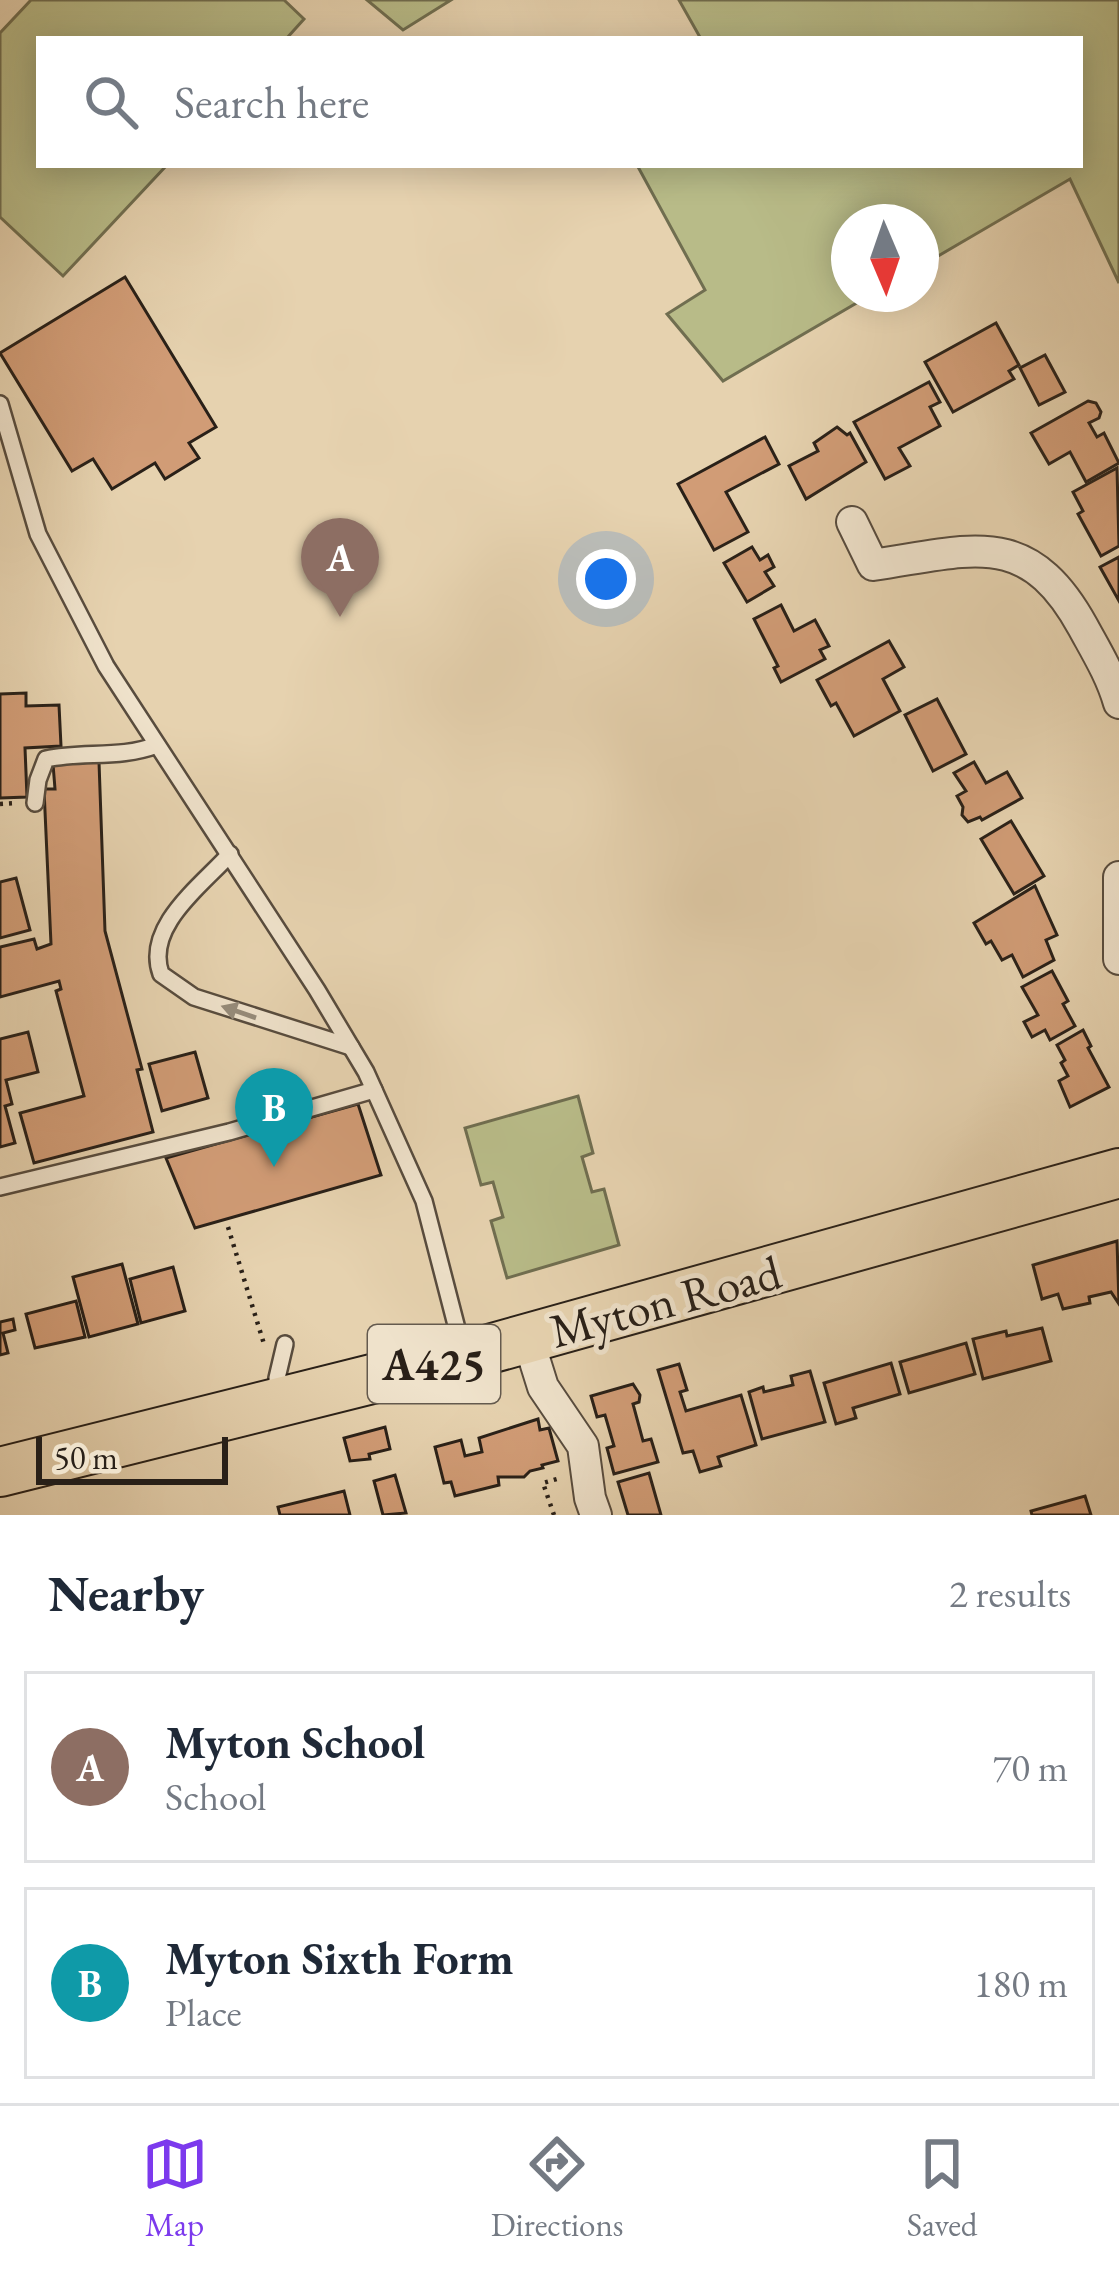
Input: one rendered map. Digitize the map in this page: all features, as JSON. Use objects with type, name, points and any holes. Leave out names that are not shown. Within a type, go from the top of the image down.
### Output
[{"type":"main road","name":"Myton Road","points":[[0,1472],[274,1382],[464,1356],[1119,1173]]},
{"type":"street","points":[[852,522],[873,565],[974,551],[1023,558],[1049,576],[1068,600],[1111,678],[1119,703]]},
{"type":"street","points":[[1119,877],[1119,958]]},
{"type":"street","points":[[528,1339],[543,1387],[583,1446],[596,1515]]},
{"type":"lane","points":[[0,404],[38,534],[106,666],[230,854],[374,1090],[424,1201],[464,1356]]},
{"type":"lane","points":[[35,802],[46,759],[71,754],[131,755],[157,745]]},
{"type":"lane","points":[[230,854],[160,935],[156,955],[161,974],[194,997],[351,1047]]},
{"type":"lane","points":[[0,1187],[151,1152],[374,1090]]},
{"type":"lane","points":[[274,1382],[285,1344]]},
{"type":"path","points":[[228,1227],[274,1382]]},
{"type":"path","points":[[554,1515],[543,1483],[559,1478]]},
{"type":"green space","points":[[31,0],[284,0],[304,19],[289,36],[36,36],[36,168],[164,168],[63,276],[0,217],[0,33]]},
{"type":"green space","points":[[367,0],[451,0],[403,30]]},
{"type":"green space","points":[[679,0],[1119,0],[1119,283],[1070,179],[939,255],[939,204],[831,204],[831,312],[841,312],[723,381],[667,314],[705,290],[639,168],[1083,168],[1083,36],[699,36]]},
{"type":"green space","points":[[578,1096],[593,1153],[582,1157],[592,1192],[604,1189],[619,1245],[507,1278],[491,1221],[503,1217],[493,1182],[481,1185],[465,1128]]},
{"type":"building","points":[[125,277],[216,427],[189,443],[199,458],[165,479],[155,463],[112,489],[93,459],[72,471],[0,353]]},
{"type":"building","points":[[996,323],[1019,365],[1009,371],[1014,379],[953,412],[925,362]]},
{"type":"building","points":[[1045,355],[1065,392],[1039,405],[1020,368]]},
{"type":"building","points":[[929,382],[940,402],[930,407],[940,426],[899,448],[910,466],[885,479],[854,422]]},
{"type":"building","points":[[1088,401],[1096,403],[1101,412],[1089,423],[1097,437],[1104,433],[1119,463],[1086,482],[1070,452],[1049,464],[1031,433]]},
{"type":"building","points":[[837,427],[850,433],[866,462],[806,499],[789,466],[818,451],[814,443]]},
{"type":"building","points":[[765,437],[779,464],[726,492],[748,532],[714,550],[678,484]]},
{"type":"building","points":[[1117,468],[1119,546],[1101,556],[1078,514],[1083,511],[1073,492]]},
{"type":"building","points":[[752,547],[760,560],[768,555],[774,567],[765,572],[774,586],[747,602],[724,563]]},
{"type":"building","points":[[1119,557],[1119,601],[1100,567]]},
{"type":"building","points":[[781,605],[794,631],[815,620],[829,646],[820,650],[825,659],[781,682],[754,619]]},
{"type":"building","points":[[889,641],[904,667],[883,679],[900,711],[854,736],[817,680]]},
{"type":"building","points":[[26,693],[26,706],[59,705],[61,746],[25,748],[27,797],[0,798],[0,694]]},
{"type":"building","points":[[937,699],[966,754],[933,771],[905,715]]},
{"type":"building","points":[[99,762],[105,931],[142,1069],[137,1070],[153,1132],[34,1163],[20,1113],[84,1096],[56,991],[61,989],[59,981],[0,997],[0,947],[34,939],[37,949],[51,944],[44,789],[55,789],[53,764]]},
{"type":"building","points":[[974,762],[986,783],[1007,772],[1022,798],[982,820],[968,822],[957,796],[966,791],[954,773]]},
{"type":"building","points":[[1011,821],[1044,876],[1014,894],[981,839]]},
{"type":"building","points":[[16,878],[30,930],[0,938],[0,882]]},
{"type":"building","points":[[1035,886],[1057,935],[1046,940],[1054,960],[1023,977],[1012,955],[1002,960],[974,923]]},
{"type":"building","points":[[1052,971],[1075,1026],[1050,1040],[1045,1030],[1032,1037],[1024,1022],[1038,1015],[1022,987]]},
{"type":"building","points":[[1083,1030],[1109,1087],[1070,1107],[1059,1081],[1068,1076],[1057,1045]]},
{"type":"building","points":[[28,1032],[38,1072],[6,1080],[12,1104],[5,1106],[15,1143],[0,1147],[0,1039]]},
{"type":"building","points":[[195,1052],[208,1098],[162,1111],[149,1064]]},
{"type":"building","points":[[358,1104],[381,1175],[195,1228],[166,1158]]},
{"type":"building","points":[[1117,1241],[1119,1304],[1111,1292],[1063,1309],[1058,1294],[1042,1299],[1033,1265]]},
{"type":"building","points":[[122,1264],[138,1324],[89,1337],[73,1277]]},
{"type":"building","points":[[173,1267],[185,1311],[141,1323],[130,1279]]},
{"type":"building","points":[[76,1301],[85,1337],[35,1348],[26,1314]]},
{"type":"building","points":[[13,1319],[15,1330],[3,1333],[8,1353],[0,1355],[0,1322]]},
{"type":"building","points":[[1042,1328],[1051,1361],[983,1379],[973,1339]]},
{"type":"building","points":[[966,1343],[975,1374],[909,1393],[900,1362]]},
{"type":"building","points":[[891,1363],[900,1394],[853,1408],[856,1418],[836,1424],[824,1383]]},
{"type":"building","points":[[679,1364],[687,1390],[680,1392],[686,1411],[741,1395],[756,1445],[718,1457],[721,1466],[700,1472],[693,1451],[683,1453],[658,1370]]},
{"type":"building","points":[[810,1371],[825,1422],[762,1439],[749,1392],[793,1385],[791,1376]]},
{"type":"building","points":[[633,1384],[640,1395],[633,1404],[643,1441],[651,1439],[658,1462],[614,1474],[607,1448],[614,1446],[605,1415],[597,1417],[591,1396]]},
{"type":"building","points":[[538,1419],[540,1430],[549,1428],[558,1461],[524,1477],[498,1477],[499,1485],[455,1496],[451,1482],[444,1483],[435,1447],[461,1440],[465,1456],[482,1452],[479,1438]]},
{"type":"building","points":[[385,1427],[390,1449],[369,1454],[370,1459],[350,1461],[344,1438]]},
{"type":"building","points":[[649,1473],[661,1515],[628,1515],[618,1482]]},
{"type":"building","points":[[395,1475],[406,1513],[383,1515],[374,1481]]},
{"type":"building","points":[[344,1491],[350,1515],[280,1515],[278,1507]]},
{"type":"building","points":[[1085,1496],[1091,1515],[1032,1515],[1031,1511]]},
{"type":"place","name":"Myton School","points":[[340,617]]},
{"type":"place","name":"Myton Sixth Form","points":[[274,1167]]}]
